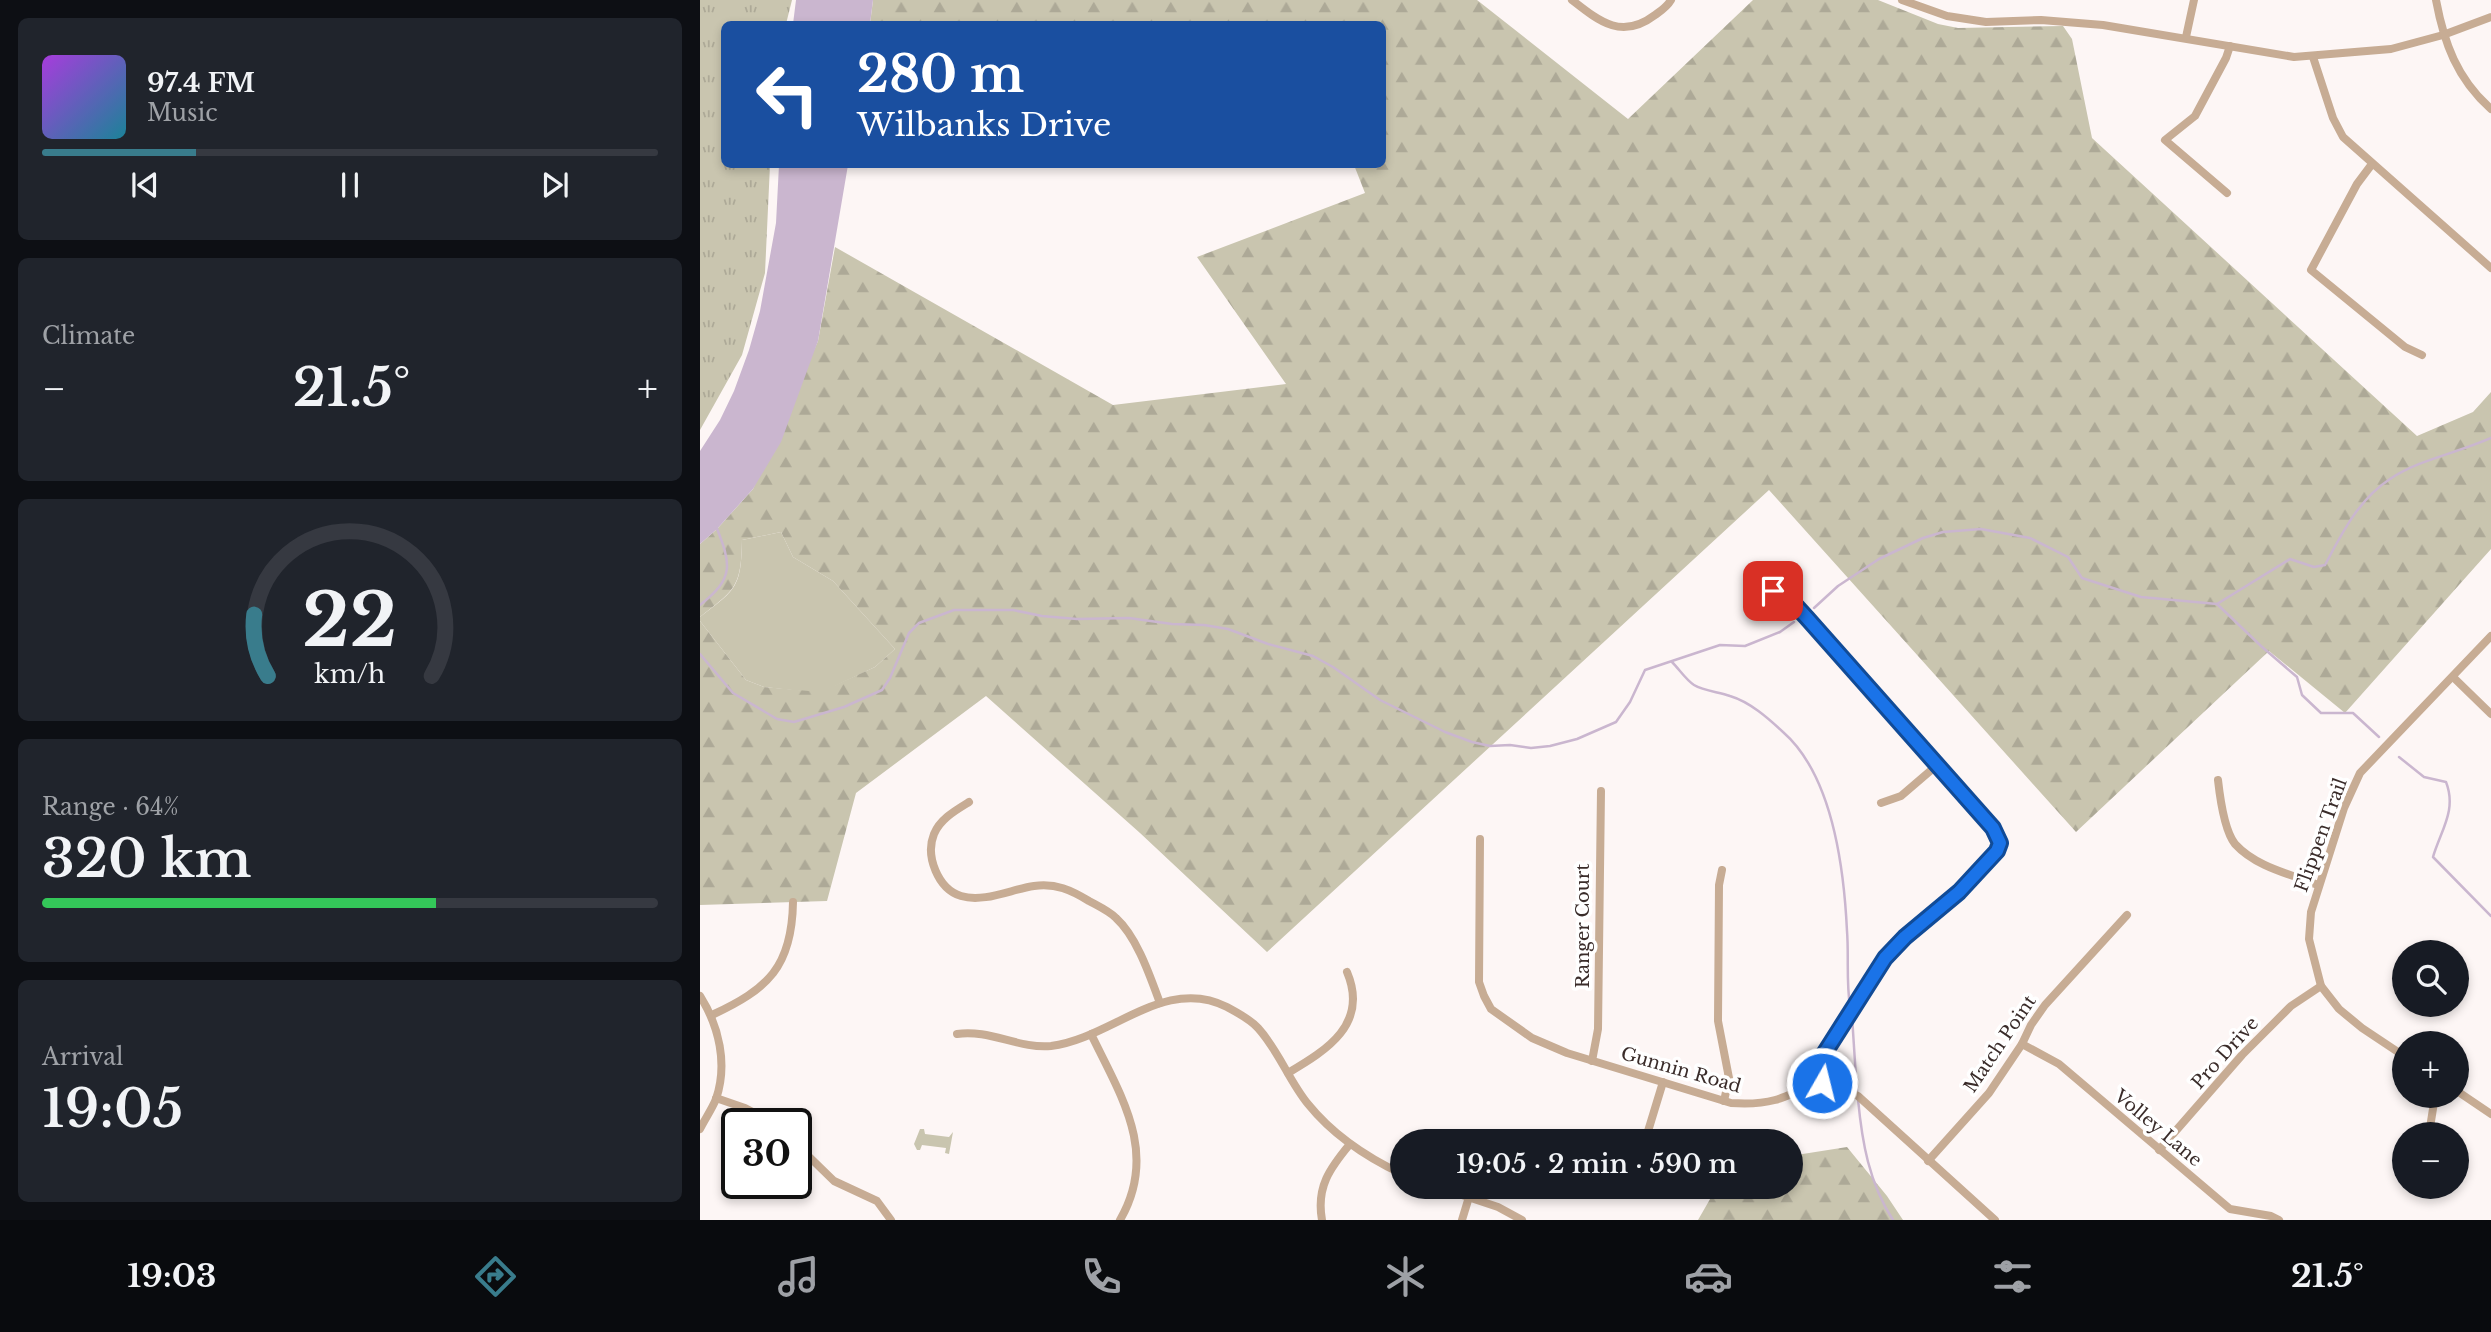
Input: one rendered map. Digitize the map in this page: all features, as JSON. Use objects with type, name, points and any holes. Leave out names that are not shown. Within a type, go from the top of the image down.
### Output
[{"type":"street","points":[[1572,0],[1599,21],[1620,28],[1643,24],[1671,0]]},
{"type":"street","points":[[1902,0],[1947,16],[1986,22],[2041,20],[2103,24],[2186,37],[2263,54],[2294,57],[2391,50],[2443,36],[2491,17]]},
{"type":"street","points":[[2186,37],[2194,0]]},
{"type":"street","points":[[2436,0],[2443,36],[2454,63],[2466,82],[2491,109]]},
{"type":"street","points":[[2227,193],[2165,140],[2195,116],[2227,58],[2230,46]]},
{"type":"street","points":[[2313,57],[2333,118],[2343,137],[2491,268]]},
{"type":"street","points":[[2372,164],[2357,184],[2311,270],[2405,347],[2422,355]]},
{"type":"street","points":[[1773,591],[1785,594],[1993,828],[2000,843],[1997,851],[1959,892],[1905,937],[1885,958],[1824,1054],[1820,1067],[1822,1083],[1840,1086],[1858,1096],[1995,1220]]},
{"type":"street","name":"Flippen Trail","points":[[2392,1047],[2339,1009],[2321,986],[2309,939],[2311,912],[2344,808],[2360,773],[2491,636]]},
{"type":"street","points":[[2453,677],[2491,714]]},
{"type":"street","points":[[1881,803],[1901,796],[1936,766]]},
{"type":"street","points":[[2218,780],[2224,816],[2234,842],[2259,863],[2318,885]]},
{"type":"street","name":"Ranger Court","points":[[1592,1061],[1598,1029],[1601,791]]},
{"type":"street","points":[[969,802],[944,820],[934,834],[931,852],[943,885],[961,895],[975,898],[1047,885],[1061,886],[1078,894],[1118,920],[1136,946],[1160,1003]]},
{"type":"street","name":"Gunnin Road","points":[[1480,839],[1479,982],[1483,996],[1492,1009],[1532,1038],[1592,1061],[1724,1101],[1754,1104],[1775,1100],[1822,1083]]},
{"type":"street","points":[[1722,870],[1718,885],[1718,1021],[1729,1078],[1724,1101]]},
{"type":"street","points":[[712,1015],[753,994],[775,972],[789,939],[793,902]]},
{"type":"street","name":"Match Point","points":[[1928,1161],[1989,1093],[2045,1005],[2127,915]]},
{"type":"street","points":[[1288,1073],[1319,1055],[1336,1041],[1348,1023],[1354,990],[1347,972]]},
{"type":"street","name":"Pro Drive","points":[[2159,1150],[2242,1055],[2291,1006],[2321,986]]},
{"type":"street","points":[[700,996],[712,1015],[721,1054],[716,1098],[700,1129]]},
{"type":"street","points":[[957,1034],[973,1032],[1034,1046],[1054,1045],[1090,1034],[1173,999],[1202,999],[1219,1003],[1258,1027],[1307,1104],[1350,1144],[1390,1167]]},
{"type":"street","points":[[1090,1034],[1128,1112],[1138,1152],[1132,1196],[1120,1220]]},
{"type":"street","name":"Volley Lane","points":[[2022,1044],[2059,1064],[2230,1209],[2271,1216],[2279,1220]]},
{"type":"street","points":[[1648,1129],[1663,1082]]},
{"type":"street","points":[[716,1098],[745,1108]]},
{"type":"street","points":[[2469,1099],[2491,1114]]},
{"type":"street","points":[[1322,1220],[1320,1197],[1323,1181],[1350,1144]]},
{"type":"street","points":[[812,1160],[834,1181],[877,1201],[891,1220]]},
{"type":"street","points":[[1462,1220],[1468,1199]]},
{"type":"street","points":[[1475,1199],[1498,1207],[1522,1220]]},
{"type":"green space","points":[[700,0],[792,0],[787,21],[721,21],[721,168],[770,168],[765,273],[742,355],[700,430]]},
{"type":"green space","points":[[873,0],[1477,0],[1628,119],[1753,0],[1878,0],[1938,24],[1958,28],[2063,26],[2072,39],[2092,138],[2417,436],[2473,412],[2491,392],[2491,549],[2345,713],[2269,651],[2076,832],[1769,490],[1267,952],[1140,833],[986,696],[856,793],[827,901],[700,905],[700,621],[746,680],[764,687],[820,692],[875,667],[895,649],[833,581],[793,557],[781,532],[742,540],[740,568],[734,586],[722,600],[700,617],[700,544],[753,489],[818,341],[835,247],[1113,405],[1286,384],[1197,257],[1365,193],[1355,168],[1386,168],[1386,21],[870,21]]},
{"type":"green space","points":[[781,532],[793,557],[833,581],[895,649],[875,667],[820,693],[764,687],[746,680],[700,621],[700,617],[722,600],[734,586],[740,568],[742,540]]},
{"type":"green space","points":[[920,1129],[924,1129],[925,1134],[949,1137],[953,1132],[949,1154],[945,1153],[946,1148],[922,1145],[920,1150],[917,1150],[914,1144]]},
{"type":"green space","points":[[1847,1147],[1903,1220],[1698,1220],[1710,1199],[1803,1199],[1803,1154]]},
{"type":"shaded area","points":[[796,0],[873,0],[870,21],[793,21]]},
{"type":"shaded area","points":[[779,168],[847,168],[818,341],[781,442],[753,489],[700,544],[700,451],[720,420],[749,350],[760,311],[776,223]]},
{"type":"waterway","points":[[1814,608],[1838,586],[1879,559],[1923,538],[1943,532],[1981,529],[2030,538],[2068,557],[2082,578],[2141,597],[2217,604],[2290,559],[2314,567],[2325,565],[2352,518],[2379,487],[2414,466],[2491,438]]},
{"type":"waterway","points":[[700,605],[719,587],[727,570],[725,551],[716,526]]},
{"type":"waterway","points":[[2217,604],[2297,677],[2302,695],[2321,713],[2353,713],[2379,737]]},
{"type":"waterway","points":[[700,654],[733,693],[777,719],[794,722],[844,707],[882,690],[909,633],[919,623],[954,610],[1013,610],[1077,619],[1129,618],[1204,625],[1228,629],[1268,644],[1313,656],[1380,700],[1445,732],[1490,746],[1531,748],[1577,739],[1616,722],[1630,702],[1645,670],[1720,645],[1745,646],[1780,632],[1794,622]]},
{"type":"waterway","points":[[1672,662],[1694,685],[1737,699],[1765,716],[1800,750],[1813,772],[1832,824],[1843,879],[1850,1006]]},
{"type":"waterway","points":[[2399,757],[2424,777],[2446,782],[2449,811],[2433,857],[2491,916]]},
{"type":"waterway","points":[[1852,1016],[1857,1093]]},
{"type":"waterway","points":[[1858,1099],[1872,1177],[1893,1220]]},
{"type":"route","points":[[1773,591],[1785,594],[1807,618],[1993,828],[2000,843],[1997,851],[1959,892],[1905,937],[1885,958],[1824,1054],[1820,1067],[1822,1083]]}]
